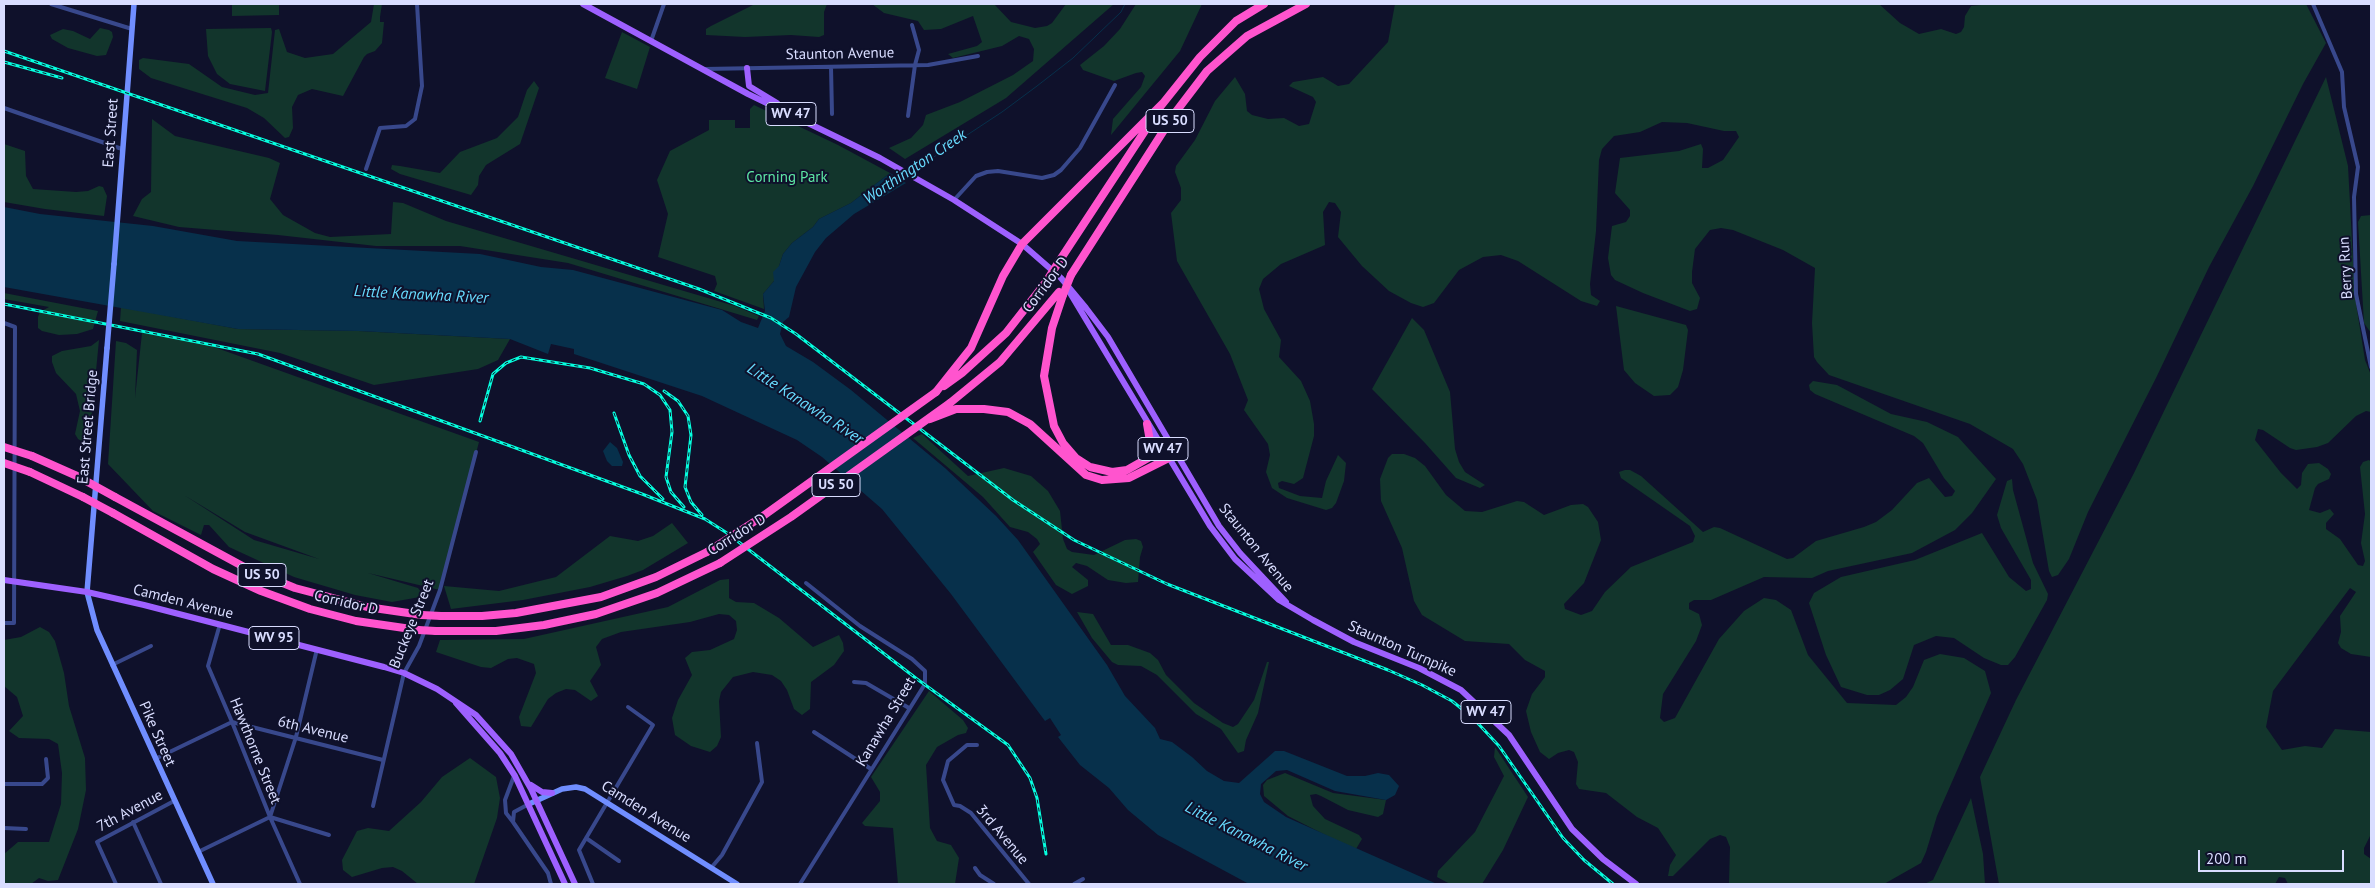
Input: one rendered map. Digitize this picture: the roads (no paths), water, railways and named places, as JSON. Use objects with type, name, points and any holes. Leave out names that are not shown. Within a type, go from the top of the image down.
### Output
[{"type":"highway","name":"Corridor D","points":[[4,447],[32,456],[77,476],[246,568],[295,588],[367,607],[442,616],[482,616],[516,613],[601,596],[656,577],[707,552],[763,516],[962,373],[1006,333],[1046,282],[1163,103],[1200,57],[1236,21],[1264,4]]},
{"type":"highway","name":"Corridor D","points":[[4,463],[30,472],[83,497],[213,569],[261,591],[310,609],[356,621],[418,630],[496,631],[544,625],[596,614],[657,593],[720,563],[791,517],[950,403],[1000,362],[1061,294],[1175,113],[1207,71],[1247,36],[1306,4]]},
{"type":"highway","points":[[936,392],[971,348],[1003,276],[1022,244],[1163,103]]},
{"type":"highway","points":[[1061,294],[1048,343],[1044,376],[1054,426],[1063,443],[1076,458],[1090,467],[1112,472],[1135,466],[1171,445]]},
{"type":"highway","points":[[927,420],[956,409],[984,408],[1008,412],[1030,424],[1086,475],[1102,480],[1130,478],[1177,454]]},
{"type":"highway","points":[[1135,466],[1145,458],[1151,447],[1148,424]]},
{"type":"main road","name":"East Street","points":[[114,264],[134,4]]},
{"type":"main road","name":"Staunton Avenue","points":[[583,4],[740,89],[880,158],[954,200],[1022,244],[1060,278],[1108,337],[1218,526],[1240,553],[1286,602]]},
{"type":"main road","points":[[747,68],[747,78],[752,90],[785,108],[796,117]]},
{"type":"main road","points":[[740,89],[747,78]]},
{"type":"main road","name":"East Street Bridge","points":[[87,592],[114,264]]},
{"type":"main road","name":"Staunton Avenue","points":[[1060,278],[1168,459],[1221,543],[1266,589],[1279,600],[1286,602]]},
{"type":"main road","name":"Camden Avenue","points":[[4,580],[87,592],[220,624],[404,673],[437,690],[476,716],[494,733],[516,761],[537,800]]},
{"type":"main road","name":"Pike Street","points":[[87,592],[97,630],[212,884]]},
{"type":"main road","name":"Staunton Turnpike","points":[[1286,602],[1348,639],[1419,668],[1461,690],[1509,735],[1572,829],[1603,859],[1636,884]]},
{"type":"main road","name":"Camden Avenue","points":[[455,702],[500,754],[515,776],[528,804],[567,788],[581,788],[737,884]]},
{"type":"main road","points":[[529,784],[537,790],[552,793]]},
{"type":"main road","name":"WV 95","points":[[537,800],[575,884]]},
{"type":"main road","name":"WV 95","points":[[528,804],[565,884]]},
{"type":"street","points":[[51,4],[132,29]]},
{"type":"street","points":[[366,168],[380,128],[406,126],[415,119],[422,86],[417,4]]},
{"type":"street","points":[[651,41],[664,4]]},
{"type":"street","name":"Berry Run","points":[[2313,4],[2342,72],[2344,107],[2358,167],[2354,197],[2356,294],[2371,367]]},
{"type":"street","points":[[908,116],[919,50],[912,25]]},
{"type":"street","name":"Staunton Avenue","points":[[702,69],[915,65],[978,56]]},
{"type":"street","points":[[831,67],[832,114]]},
{"type":"street","points":[[954,200],[976,176],[987,172],[998,171],[1042,178],[1054,176],[1080,148],[1115,85]]},
{"type":"street","points":[[4,108],[122,149]]},
{"type":"street","points":[[4,323],[14,327],[14,623],[4,623]]},
{"type":"street","name":"Buckeye Street","points":[[373,806],[404,673],[419,646],[440,590],[476,452]]},
{"type":"street","name":"Kanawha Street","points":[[800,884],[925,684],[925,671],[920,665],[860,626],[806,583]]},
{"type":"street","name":"Hawthorne Street","points":[[220,624],[208,666],[270,818],[300,884]]},
{"type":"street","points":[[112,665],[151,646]]},
{"type":"street","points":[[270,818],[296,737],[317,650]]},
{"type":"street","points":[[854,682],[866,683],[909,708]]},
{"type":"street","points":[[593,884],[579,850],[653,725],[628,707]]},
{"type":"street","points":[[155,758],[232,722]]},
{"type":"street","name":"6th Avenue","points":[[232,722],[383,760]]},
{"type":"street","points":[[814,732],[871,769]]},
{"type":"street","points":[[711,868],[722,855],[762,782],[757,743]]},
{"type":"street","name":"3rd Avenue","points":[[977,745],[967,745],[948,761],[943,780],[954,805],[960,806],[972,813],[1029,884]]},
{"type":"street","points":[[4,784],[42,784],[48,778],[46,758]]},
{"type":"street","points":[[515,776],[504,800],[506,813],[548,873],[550,884]]},
{"type":"street","name":"7th Avenue","points":[[116,884],[96,842],[174,801]]},
{"type":"street","points":[[513,822],[514,812],[528,804]]},
{"type":"street","points":[[198,852],[270,818],[329,835]]},
{"type":"street","points":[[133,822],[161,884]]},
{"type":"street","points":[[4,828],[26,829]]},
{"type":"street","points":[[586,838],[619,861]]},
{"type":"street","points":[[975,868],[980,875],[994,884]]},
{"type":"street","points":[[1074,884],[1083,878]]},
{"type":"water","name":"Little Kanawha River","points":[[890,173],[906,183],[854,214],[826,238],[815,252],[796,287],[789,317],[783,322],[780,334],[786,346],[813,362],[851,390],[945,468],[996,516],[1018,540],[1107,665],[1125,696],[1155,728],[1160,739],[1172,742],[1207,771],[1224,781],[1239,783],[1275,751],[1284,751],[1347,776],[1365,776],[1378,773],[1389,775],[1399,786],[1395,795],[1386,800],[1335,791],[1287,770],[1276,771],[1261,784],[1260,794],[1264,802],[1286,817],[1437,884],[1249,884],[1158,835],[1128,810],[1109,788],[1080,765],[1058,737],[1061,735],[1050,718],[1045,721],[951,594],[882,509],[822,457],[797,440],[702,396],[574,354],[574,349],[551,344],[548,354],[510,339],[359,331],[238,329],[4,287],[4,207],[40,214],[153,226],[237,241],[480,254],[541,267],[573,270],[722,310],[741,322],[758,328],[765,311],[763,294],[774,281],[773,272],[779,266],[783,254],[792,243],[813,227],[819,219],[851,203]]},
{"type":"water","points":[[610,442],[617,448],[623,462],[622,466],[612,466],[607,461],[603,451]]},
{"type":"waterway","name":"Worthington Creek","points":[[911,172],[1002,112],[1073,58],[1121,12],[1125,4]]},
{"type":"railway","points":[[4,51],[699,289],[771,318],[796,334],[1013,500],[1074,540],[1167,584],[1388,670],[1452,701],[1472,717],[1499,746],[1563,838],[1584,860],[1613,884]]},
{"type":"railway","points":[[4,62],[62,78]]},
{"type":"railway","points":[[4,304],[258,354],[642,494],[705,519],[727,533],[917,679],[1008,745],[1030,778],[1037,798],[1046,854]]},
{"type":"railway","points":[[480,421],[493,374],[506,363],[521,357],[590,368],[644,384],[660,395],[670,410],[672,432],[666,477],[671,492],[684,507]]},
{"type":"railway","points":[[664,391],[678,401],[688,416],[691,435],[685,487],[691,502],[702,515]]},
{"type":"railway","points":[[614,413],[629,455],[640,476],[663,499]]},
{"type":"park label","name":"Corning Park","points":[[787,178]]}]
